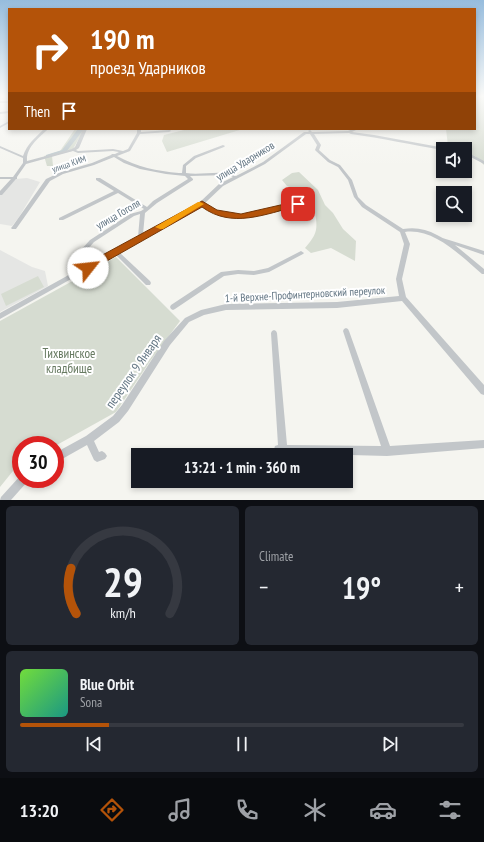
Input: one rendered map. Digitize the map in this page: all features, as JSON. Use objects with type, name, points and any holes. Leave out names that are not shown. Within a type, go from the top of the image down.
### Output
[{"type":"street","points":[[0,194],[15,178],[25,163],[24,157],[27,149],[45,130]]},
{"type":"street","name":"улица КИМ","points":[[25,163],[77,148],[85,130]]},
{"type":"street","points":[[348,132],[353,130]]},
{"type":"street","points":[[139,131],[169,132]]},
{"type":"street","name":"улица КИМ","points":[[14,228],[48,180],[62,173],[94,164],[113,155],[129,150],[139,131]]},
{"type":"street","points":[[310,131],[348,132],[380,136],[436,148]]},
{"type":"street","points":[[310,131],[319,145],[317,150],[329,161],[339,166],[350,180],[356,197],[364,206],[402,231],[407,244],[399,279],[403,298],[484,391]]},
{"type":"street","name":"улица Ударников","points":[[0,316],[202,203],[221,185],[264,163],[305,133],[310,131]]},
{"type":"street","points":[[0,146],[8,149],[17,156],[24,157]]},
{"type":"street","points":[[184,174],[184,166],[195,157],[223,146]]},
{"type":"street","points":[[73,150],[78,152],[113,150],[122,152]]},
{"type":"street","points":[[113,155],[131,165],[152,170],[184,174],[230,174],[236,177]]},
{"type":"street","points":[[472,156],[484,163]]},
{"type":"street","name":"улица Гоголя","points":[[88,268],[84,250],[87,245],[132,215],[145,211],[191,179],[184,174]]},
{"type":"street","points":[[0,178],[15,178]]},
{"type":"street","points":[[98,179],[118,191],[145,211],[140,238]]},
{"type":"street","points":[[61,219],[118,191]]},
{"type":"street","points":[[202,203],[214,212],[241,217],[298,204]]},
{"type":"street","points":[[402,231],[408,229],[427,233],[484,252]]},
{"type":"street","points":[[443,239],[484,272]]},
{"type":"street","points":[[116,252],[148,283]]},
{"type":"street","points":[[173,307],[222,274],[238,272],[254,273],[269,270],[302,253]]},
{"type":"street","name":"1-й Верхне-Профинтерновский переулок","points":[[187,320],[203,312],[226,307],[336,305],[403,298]]},
{"type":"street","name":"переулок 9 Января","points":[[64,453],[89,439],[116,419],[125,408],[168,343],[187,320]]},
{"type":"street","points":[[346,331],[387,451]]},
{"type":"street","points":[[274,333],[281,449],[387,451],[484,444]]},
{"type":"street","points":[[89,439],[97,457],[102,456]]},
{"type":"street","points":[[4,500],[15,488]]},
{"type":"shaded area","points":[[27,178],[40,182],[12,226],[0,224],[0,195],[16,179]]},
{"type":"shaded area","points":[[0,250],[32,267],[45,271],[48,286],[0,312]]},
{"type":"green space","points":[[476,119],[484,119],[484,165],[475,156],[472,155],[472,142],[448,142],[446,130],[476,130]]},
{"type":"green space","points":[[74,130],[83,130],[72,151],[52,156],[53,166],[47,166],[44,156],[60,151]]},
{"type":"green space","points":[[184,130],[240,130],[167,152],[162,141],[164,135]]},
{"type":"green space","points":[[299,172],[318,190],[325,205],[333,213],[343,229],[356,241],[355,261],[331,248],[311,253],[305,248],[316,232],[315,212],[302,204],[305,202],[300,191],[287,186],[282,180],[292,173]]},
{"type":"green space","name":"Тихвинское кладбище","points":[[116,257],[180,321],[151,360],[116,412],[64,441],[64,436],[12,436],[12,472],[0,487],[0,321]]},
{"type":"green space","points":[[38,276],[44,287],[6,306],[1,294]]},
{"type":"waterway","points":[[48,156],[64,151],[80,130]]},
{"type":"slow traffic","points":[[160,227],[200,204]]},
{"type":"route","points":[[88,268],[202,203],[214,212],[241,217],[298,204]]}]
